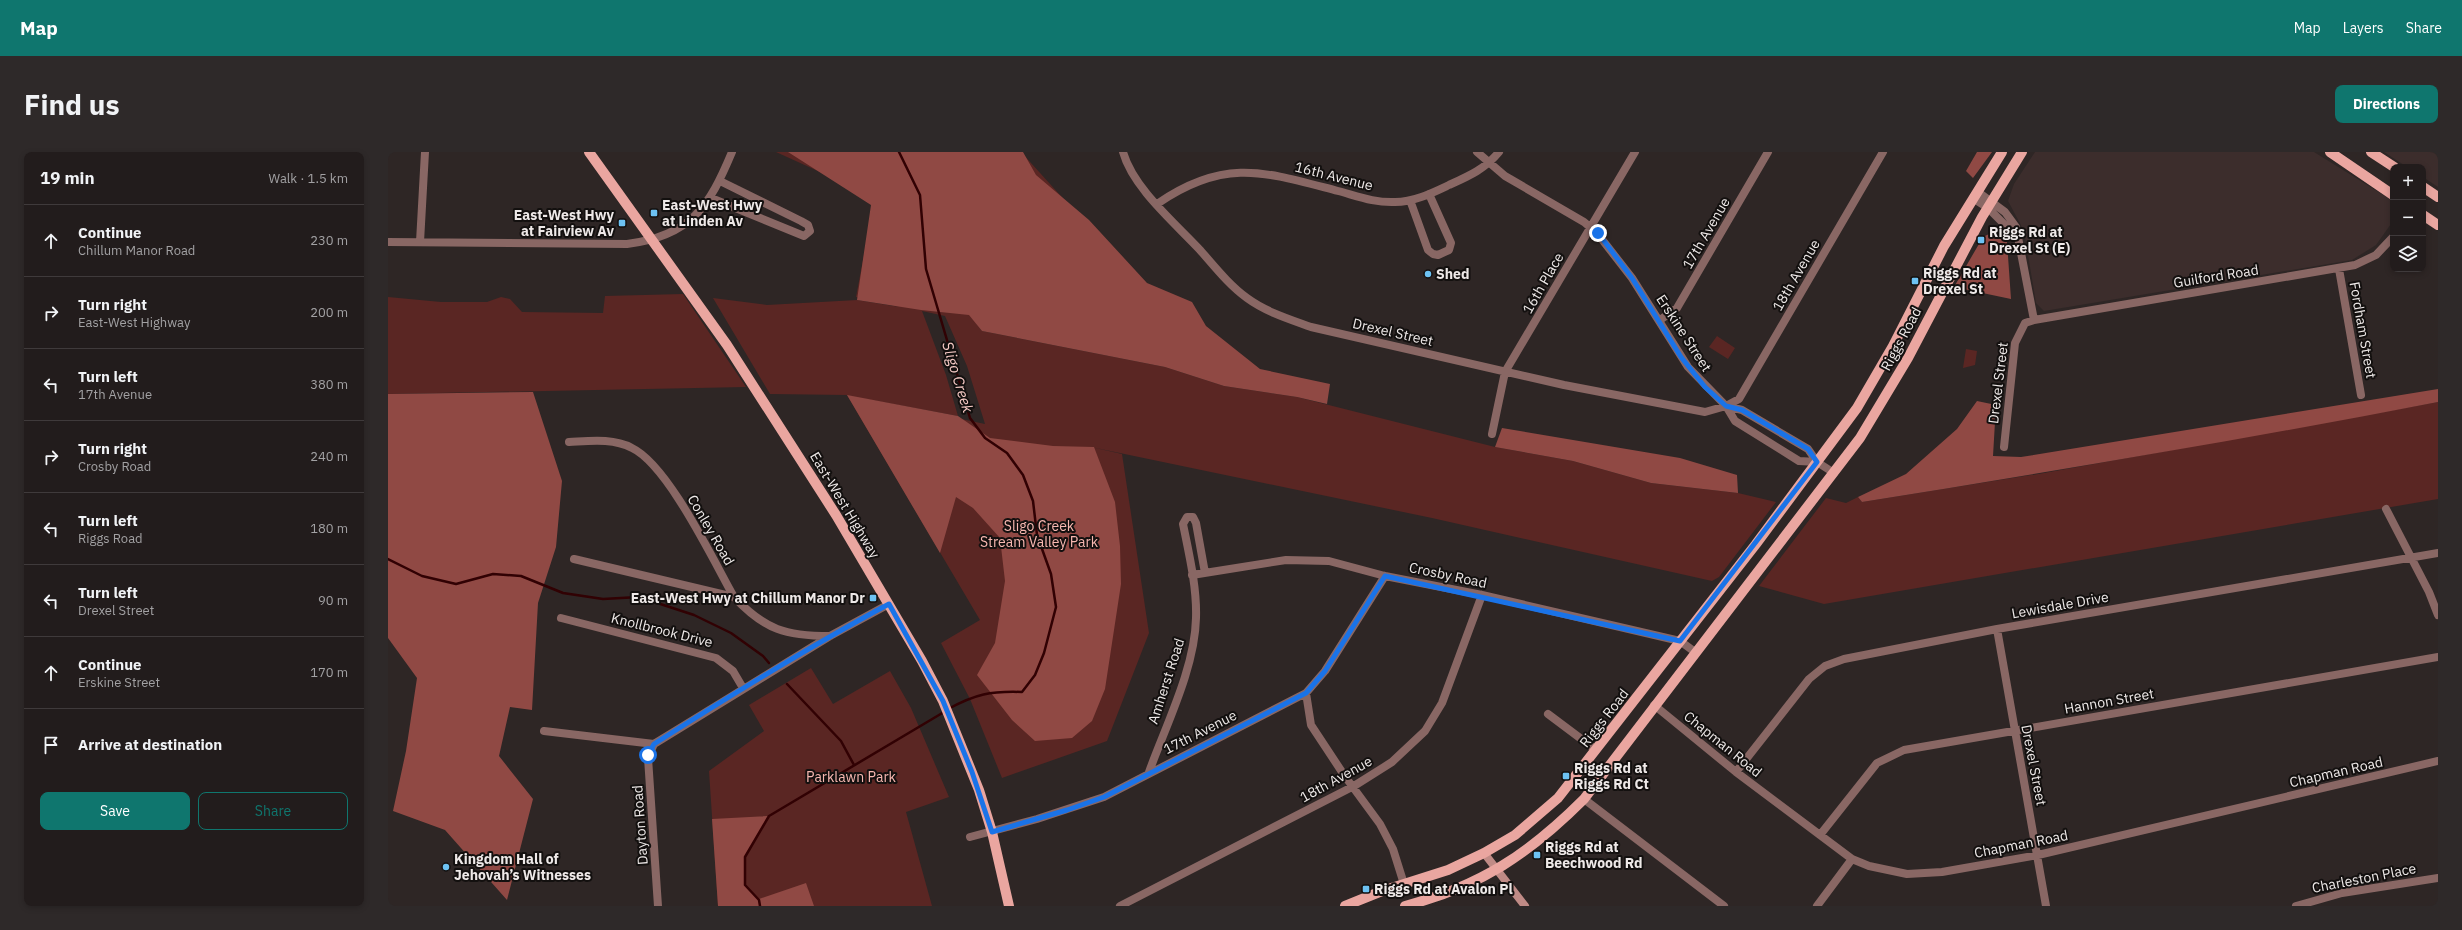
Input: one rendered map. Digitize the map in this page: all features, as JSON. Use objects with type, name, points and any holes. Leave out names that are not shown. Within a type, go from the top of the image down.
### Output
[{"type":"main road","name":"East-West Highway","points":[[589,152],[730,350],[795,449],[889,604],[943,701],[979,790],[992,832],[1009,906]]},
{"type":"main road","name":"Riggs Road","points":[[1345,906],[1404,884],[1448,870],[1484,853],[1515,835],[1550,806],[1577,776],[1859,405],[1893,346],[1944,246],[2002,152]]},
{"type":"main road","name":"Riggs Road","points":[[1405,906],[1447,894],[1496,871],[1546,836],[1584,799],[1654,705],[1860,438],[1885,399],[1990,204],[2022,152]]},
{"type":"main road","points":[[2330,152],[2390,193]]},
{"type":"main road","points":[[2371,152],[2390,164]]},
{"type":"main road","points":[[2426,190],[2438,197]]},
{"type":"main road","points":[[2426,217],[2438,225]]},
{"type":"street","points":[[420,242],[425,152]]},
{"type":"street","points":[[388,242],[618,244],[651,239],[680,228],[696,215],[711,198],[732,152]]},
{"type":"street","name":"Drexel Street","points":[[1123,152],[1133,173],[1157,204],[1230,284],[1246,298],[1264,309],[1311,326],[1505,372],[1705,412],[1726,406]]},
{"type":"street","name":"Erskine Street","points":[[1477,152],[1505,176],[1591,226],[1620,261],[1660,320],[1688,367],[1726,406]]},
{"type":"street","name":"16th Avenue","points":[[1157,204],[1177,190],[1200,180],[1244,171],[1284,177],[1384,202],[1410,200],[1429,194],[1481,171],[1490,164],[1499,152]]},
{"type":"street","name":"16th Place","points":[[1492,434],[1505,372],[1635,152]]},
{"type":"street","name":"17th Avenue","points":[[1660,320],[1677,308],[1768,152]]},
{"type":"street","name":"18th Avenue","points":[[1726,406],[1739,399],[1883,152]]},
{"type":"street","points":[[711,198],[804,236],[810,231],[808,225],[801,221],[720,181]]},
{"type":"street","points":[[1410,200],[1428,250],[1433,254],[1445,253],[1449,250],[1451,243],[1429,194]]},
{"type":"street","points":[[1976,195],[1990,204],[2016,236],[2034,320]]},
{"type":"street","name":"Guilford Road","points":[[2034,320],[2339,269],[2355,265],[2372,258],[2390,240]]},
{"type":"street","name":"Fordham Street","points":[[2339,269],[2361,395]]},
{"type":"street","name":"Drexel Street","points":[[2004,447],[2015,343],[2025,323],[2034,320]]},
{"type":"street","points":[[1726,406],[1735,421],[1799,461],[1817,462]]},
{"type":"street","points":[[1726,406],[1742,410],[1808,449],[1817,462],[1834,473]]},
{"type":"street","name":"Conley Road","points":[[569,442],[612,442],[631,447],[653,462],[666,478],[734,597],[754,616],[776,629],[805,636],[830,636]]},
{"type":"street","points":[[2386,509],[2429,592],[2438,615]]},
{"type":"street","name":"Amherst Road","points":[[1149,772],[1187,667],[1195,633],[1196,616],[1192,575],[1183,524],[1187,517],[1190,516],[1196,523],[1205,573]]},
{"type":"street","name":"Lewisdale Drive","points":[[1736,772],[1809,678],[1825,666],[1844,659],[1997,629],[2438,553]]},
{"type":"street","points":[[574,559],[734,597]]},
{"type":"street","name":"Crosby Road","points":[[1192,575],[1286,560],[1314,560],[1345,563],[1385,576],[1482,595],[1680,641],[1695,652]]},
{"type":"street","name":"17th Avenue","points":[[970,837],[992,832],[1087,803],[1306,693],[1325,671],[1385,576]]},
{"type":"street","name":"18th Avenue","points":[[1120,906],[1132,903],[1354,786],[1392,762],[1418,739],[1431,722],[1447,694],[1482,595]]},
{"type":"street","points":[[544,731],[654,744],[830,636],[889,604]]},
{"type":"street","name":"Knollbrook Drive","points":[[561,618],[716,658],[733,671],[743,688]]},
{"type":"street","name":"Drexel Street","points":[[1997,629],[2046,906]]},
{"type":"street","name":"Hannon Street","points":[[1820,835],[1871,770],[1883,759],[1904,750],[2438,657]]},
{"type":"street","points":[[1306,693],[1311,724],[1344,775],[1354,786],[1386,836],[1404,884]]},
{"type":"street","name":"Chapman Road","points":[[1654,705],[1736,772],[1852,859],[1889,872],[1922,874],[2038,856],[2438,761]]},
{"type":"street","points":[[1548,714],[1596,750]]},
{"type":"street","name":"Dayton Road","points":[[654,744],[648,758],[658,906]]},
{"type":"street","points":[[1584,799],[1724,906]]},
{"type":"street","points":[[1484,853],[1496,871],[1525,906]]},
{"type":"street","points":[[1816,906],[1852,859]]},
{"type":"street","name":"Charleston Place","points":[[2296,906],[2342,893],[2438,878]]},
{"type":"shaded area","points":[[2035,152],[2314,152],[2390,199],[2390,225],[2376,245],[2352,260],[2044,311],[2036,303],[2024,231],[2008,201],[2014,184]]},
{"type":"shaded area","points":[[2384,152],[2438,152],[2438,187],[2426,179],[2426,164],[2402,164]]},
{"type":"green space","points":[[776,152],[1021,152],[1226,378],[976,323],[982,331],[1165,367],[1224,386],[1297,397],[1495,447],[1573,461],[1651,483],[1738,493],[1776,502],[1719,577],[1712,581],[1432,518],[1091,447],[1122,454],[1149,633],[1107,741],[1002,778],[970,699],[941,643],[980,620],[847,395],[770,394],[713,298],[767,305],[857,300],[900,307],[856,297],[875,197]],"holes":[[[922,311],[945,316],[967,366],[985,424],[866,399],[958,416],[946,375]]]},
{"type":"green space","points":[[788,152],[1023,152],[1036,175],[1089,220],[1147,283],[1192,302],[1206,326],[1260,369],[1330,384],[1327,404],[1297,397],[1224,386],[1165,367],[982,331],[969,315],[921,310],[857,300],[871,205]]},
{"type":"green space","points":[[1977,152],[1992,152],[1973,178],[1966,171]]},
{"type":"green space","points":[[1993,232],[2003,235],[2007,242],[2011,299],[1954,287],[1983,237]]},
{"type":"green space","points":[[683,294],[746,387],[388,394],[388,297],[441,302],[487,302],[501,297],[510,299],[522,312],[603,313],[605,296]]},
{"type":"green space","points":[[1717,336],[1735,348],[1728,359],[1709,347]]},
{"type":"green space","points":[[1966,349],[1977,351],[1975,365],[1963,368]]},
{"type":"green space","points":[[2438,389],[2438,402],[2366,416],[1862,502],[1858,497],[1906,474],[1957,429],[1977,401],[1996,405],[1993,456],[2021,457]]},
{"type":"green space","points":[[533,392],[562,481],[556,547],[538,603],[532,710],[510,707],[499,756],[533,799],[507,900],[445,830],[393,811],[406,751],[417,678],[388,638],[388,394]]},
{"type":"green space","name":"Sligo Creek Stream Valley Park","points":[[847,395],[958,416],[990,438],[1053,446],[1094,447],[1115,502],[1120,546],[1121,584],[1105,689],[1092,721],[1072,738],[1035,741],[1012,720],[977,675],[995,643],[1005,581],[1000,538],[973,508],[956,497],[940,553]]},
{"type":"green space","points":[[2438,402],[2438,499],[1824,604],[1759,586],[1826,498],[1846,503],[1858,497],[1862,502],[2044,473]]},
{"type":"green space","points":[[1502,428],[1680,458],[1737,475],[1738,493],[1651,483],[1573,461],[1495,447]]},
{"type":"green space","name":"Parklawn Park","points":[[811,668],[833,704],[890,671],[911,708],[949,797],[906,812],[932,906],[718,906],[709,771],[764,731],[749,705]]},
{"type":"green space","points":[[769,816],[745,857],[745,885],[759,899],[806,883],[814,906],[718,906],[712,819]]},
{"type":"waterway","name":"Sligo Creek","points":[[899,152],[920,195],[926,269],[970,418],[985,438],[1007,453],[1023,475],[1033,501],[1037,535],[1051,574],[1056,607],[1044,653],[1035,675],[1022,692],[984,694],[948,709]]},
{"type":"waterway","points":[[388,559],[422,576],[456,584],[493,574],[521,576],[563,593],[603,599],[639,597],[694,615],[731,633],[763,656],[769,663]]},
{"type":"waterway","points":[[787,684],[841,741],[854,765]]},
{"type":"waterway","name":"Sligo Creek","points":[[760,906],[759,900],[745,885],[745,857],[769,816],[944,712]]},
{"type":"place","name":"East-West Hwy at Linden Av","points":[[654,213]]},
{"type":"place","name":"East-West Hwy at Fairview Av","points":[[622,223]]},
{"type":"place","name":"Riggs Rd at Drexel St (E)","points":[[1981,240]]},
{"type":"place","name":"Shed","points":[[1428,274]]},
{"type":"place","name":"Riggs Rd at Drexel St","points":[[1915,281]]},
{"type":"place","name":"East-West Hwy at Chillum Manor Dr","points":[[873,598]]},
{"type":"place","name":"Riggs Rd at Riggs Rd Ct","points":[[1566,776]]},
{"type":"place","name":"Riggs Rd at Beechwood Rd","points":[[1537,855]]},
{"type":"place","name":"Kingdom Hall of Jehovah’s Witnesses","points":[[446,867]]},
{"type":"place","name":"Riggs Rd at Avalon Pl","points":[[1366,889]]},
{"type":"route","points":[[648,755],[654,744],[743,688],[830,636],[889,604],[943,701],[979,790],[992,832],[1067,810],[1104,797],[1149,772],[1306,693],[1314,686],[1325,671],[1385,576],[1482,595],[1680,641],[1756,544],[1817,462],[1808,449],[1742,410],[1726,406],[1705,387],[1681,357],[1660,320],[1632,278],[1598,233]]}]
